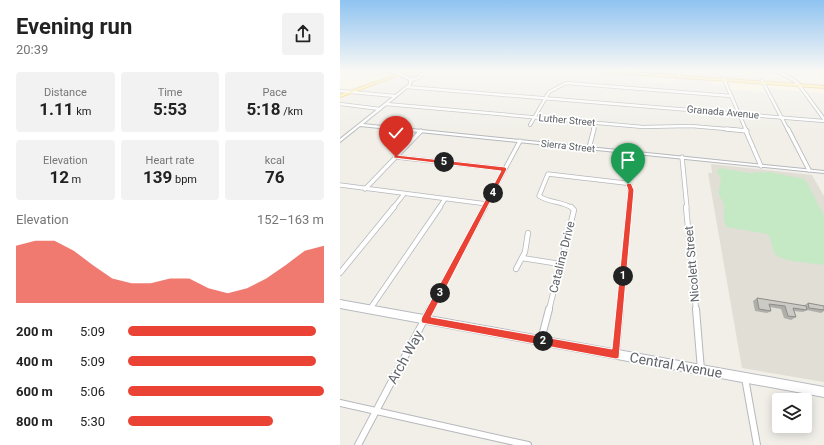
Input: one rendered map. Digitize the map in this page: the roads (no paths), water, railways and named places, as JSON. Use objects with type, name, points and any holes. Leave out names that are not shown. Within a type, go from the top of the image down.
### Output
[{"type":"main road","points":[[340,96],[349,92]]},
{"type":"main road","name":"Central Avenue","points":[[340,304],[824,392]]},
{"type":"street","points":[[349,92],[395,96]]},
{"type":"street","points":[[340,140],[401,92]]},
{"type":"street","name":"Granada Avenue","points":[[466,92],[824,120]]},
{"type":"street","points":[[530,126],[544,98],[549,92]]},
{"type":"street","points":[[677,92],[731,96]]},
{"type":"street","points":[[729,92],[761,166]]},
{"type":"street","points":[[767,92],[809,170]]},
{"type":"street","points":[[804,92],[824,120]]},
{"type":"street","points":[[340,104],[380,109]]},
{"type":"street","name":"Luther Street","points":[[386,104],[643,127],[691,126],[747,131]]},
{"type":"street","points":[[589,148],[595,123]]},
{"type":"street","name":"Sierra Street","points":[[360,125],[824,172]]},
{"type":"street","points":[[365,189],[421,131]]},
{"type":"street","name":"Arch Way","points":[[358,445],[520,141]]},
{"type":"street","points":[[396,157],[505,169]]},
{"type":"street","name":"Nicolett Street","points":[[682,157],[702,370]]},
{"type":"street","name":"Catalina Drive","points":[[541,341],[574,210],[569,206],[544,200],[539,196],[548,174],[625,183],[630,185],[631,190],[616,354]]},
{"type":"street","points":[[340,185],[487,204]]},
{"type":"street","points":[[340,273],[404,194]]},
{"type":"street","points":[[370,310],[445,199]]},
{"type":"street","points":[[516,269],[519,266],[529,239],[528,233]]},
{"type":"street","points":[[522,258],[560,264]]},
{"type":"street","points":[[745,378],[757,445]]},
{"type":"street","points":[[340,403],[528,445]]}]
